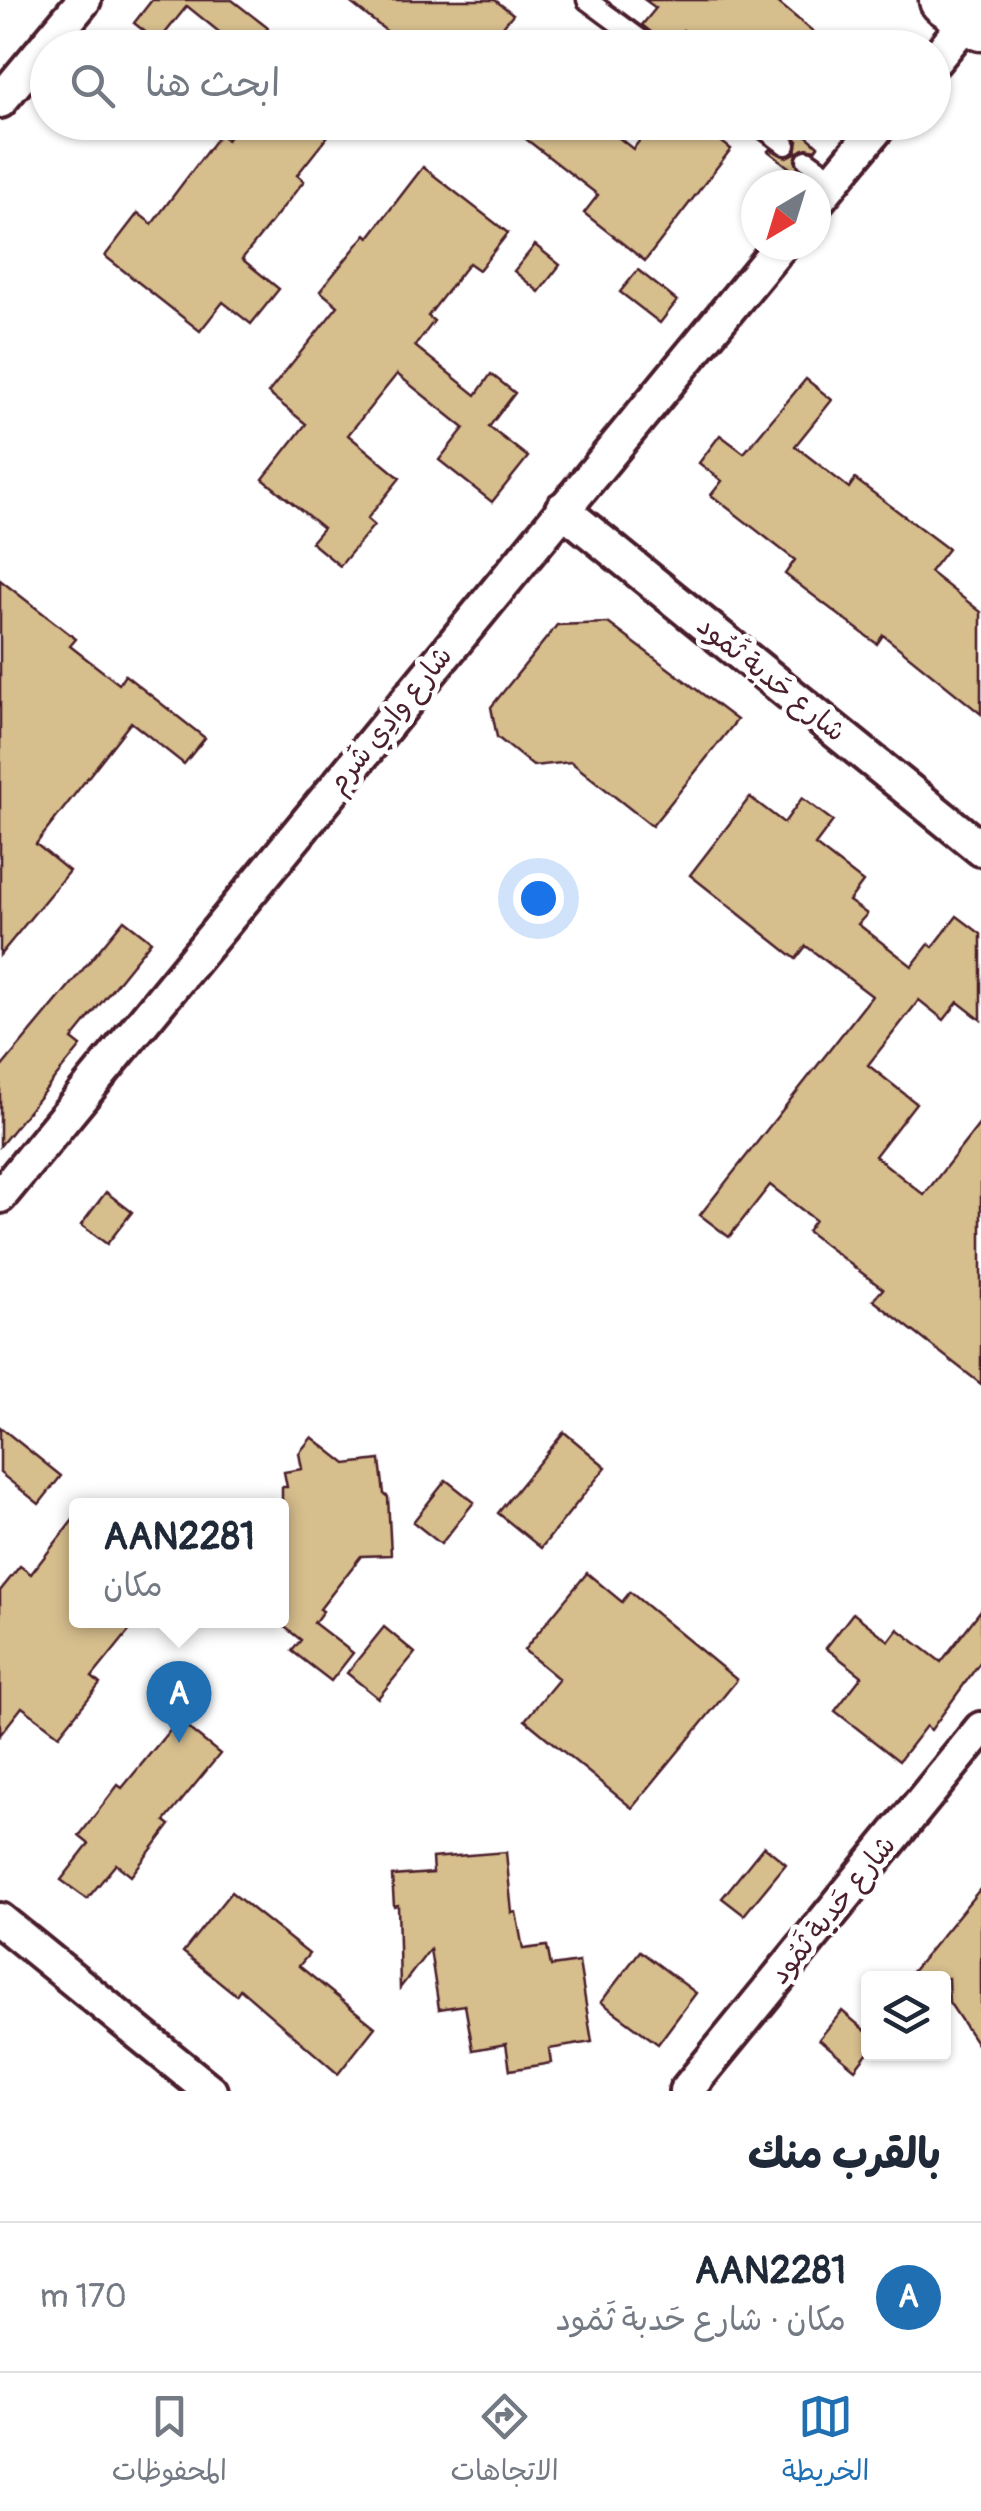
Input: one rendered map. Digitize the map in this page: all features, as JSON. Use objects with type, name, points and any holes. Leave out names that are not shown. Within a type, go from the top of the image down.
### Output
[{"type":"street","points":[[59,30],[84,0]]},
{"type":"street","points":[[951,35],[965,14]]},
{"type":"street","points":[[0,100],[30,64]]},
{"type":"street","points":[[831,184],[867,140]]},
{"type":"street","name":"شارع وادِي شَرم","points":[[0,1196],[769,260]]},
{"type":"street","name":"شارع حَدبة ثَمُود","points":[[562,510],[981,849]]},
{"type":"street","name":"شارع حَدبة ثَمُود","points":[[686,2091],[981,1729]]},
{"type":"street","points":[[0,1920],[210,2091]]},
{"type":"lane","points":[[586,0],[627,30]]},
{"type":"lane","points":[[779,140],[786,145]]},
{"type":"lane","points":[[806,160],[812,170]]},
{"type":"building","points":[[152,0],[232,0],[268,28],[217,30],[187,6],[168,30],[143,30],[134,23]]},
{"type":"building","points":[[347,0],[495,0],[513,14],[500,30],[385,30]]},
{"type":"building","points":[[645,0],[775,0],[811,30],[648,30],[642,25],[656,8]]},
{"type":"building","points":[[215,140],[325,140],[297,175],[304,181],[242,259],[279,289],[251,324],[223,302],[200,331],[105,256],[138,213],[152,224]]},
{"type":"building","points":[[527,140],[622,140],[633,149],[640,140],[719,140],[731,149],[645,261],[584,213],[598,195]]},
{"type":"building","points":[[797,140],[811,140],[818,146],[798,152],[795,160],[798,170],[792,170],[768,151],[786,157],[795,153]]},
{"type":"building","points":[[423,167],[508,233],[479,270],[469,263],[428,316],[434,321],[415,346],[476,395],[491,374],[515,393],[489,427],[528,457],[492,502],[439,460],[464,428],[397,374],[348,435],[400,478],[367,519],[374,525],[340,566],[311,542],[323,528],[263,479],[306,424],[268,393],[338,306],[320,291],[366,234],[369,237]]},
{"type":"building","points":[[535,245],[560,265],[539,292],[514,271]]},
{"type":"building","points":[[638,270],[677,301],[660,323],[620,292]]},
{"type":"building","points":[[806,379],[832,400],[795,446],[849,488],[855,479],[948,549],[930,572],[981,612],[981,714],[883,635],[877,644],[785,574],[795,560],[711,495],[722,481],[699,463],[720,435],[744,453]]},
{"type":"building","points":[[0,580],[76,639],[70,646],[119,684],[125,675],[205,738],[184,764],[131,722],[36,844],[69,871],[0,955]]},
{"type":"building","points":[[608,623],[737,720],[652,826],[571,762],[533,766],[497,737],[491,707],[557,625]]},
{"type":"building","points":[[750,797],[784,823],[802,798],[833,821],[815,845],[863,882],[849,901],[867,914],[858,924],[912,966],[957,916],[981,934],[981,1020],[958,1002],[944,1020],[919,1000],[868,1065],[916,1103],[875,1156],[924,1195],[981,1122],[981,1384],[873,1300],[883,1289],[807,1231],[815,1220],[770,1185],[729,1237],[700,1215],[872,996],[806,946],[796,959],[690,875]]},
{"type":"building","points":[[124,920],[151,941],[72,1039],[81,1046],[0,1146],[0,1069]]},
{"type":"building","points":[[106,1192],[132,1212],[107,1244],[81,1225]]},
{"type":"building","points":[[0,1427],[61,1476],[39,1504],[0,1473]]},
{"type":"building","points":[[564,1432],[606,1467],[541,1548],[498,1513]]},
{"type":"building","points":[[312,1437],[346,1464],[380,1460],[384,1494],[388,1497],[391,1555],[361,1556],[320,1609],[323,1611],[314,1623],[353,1653],[331,1681],[292,1651],[301,1640],[286,1628],[289,1628],[289,1498],[282,1498],[282,1487],[287,1487],[284,1472],[302,1469],[299,1453]]},
{"type":"building","points":[[446,1480],[474,1502],[441,1544],[413,1522]]},
{"type":"building","points":[[69,1525],[69,1628],[132,1628],[92,1677],[100,1684],[59,1735],[22,1707],[0,1735],[0,1591],[20,1566],[31,1574]]},
{"type":"building","points":[[587,1573],[622,1602],[630,1592],[737,1680],[632,1808],[525,1720],[559,1679],[524,1650]]},
{"type":"building","points":[[981,1610],[981,1661],[931,1730],[926,1726],[899,1761],[835,1711],[862,1676],[826,1648],[853,1613],[889,1641],[898,1629],[941,1662]]},
{"type":"building","points":[[384,1627],[415,1653],[378,1698],[347,1673]]},
{"type":"building","points":[[178,1720],[220,1754],[165,1821],[170,1825],[131,1876],[116,1864],[87,1899],[61,1880],[89,1844],[79,1836],[118,1785],[122,1788]]},
{"type":"building","points":[[764,1846],[786,1864],[744,1915],[722,1898]]},
{"type":"building","points":[[506,1852],[512,1913],[516,1912],[523,1949],[547,1946],[551,1966],[579,1962],[592,2042],[549,2049],[551,2063],[510,2070],[506,2044],[473,2050],[465,2005],[439,2009],[430,1949],[400,1988],[398,1905],[394,1906],[392,1876],[433,1873],[432,1858]]},
{"type":"building","points":[[981,1888],[981,2050],[951,2005],[951,1971],[913,1971]]},
{"type":"building","points":[[231,1892],[309,1954],[299,1966],[375,2027],[338,2074],[240,1989],[236,1995],[183,1952]]},
{"type":"building","points":[[640,1951],[696,1993],[658,2044],[601,2002]]},
{"type":"building","points":[[842,2011],[861,2027],[861,2061],[855,2069],[819,2039]]},
{"type":"place","name":"AAN2281","points":[[179,1743]]}]
